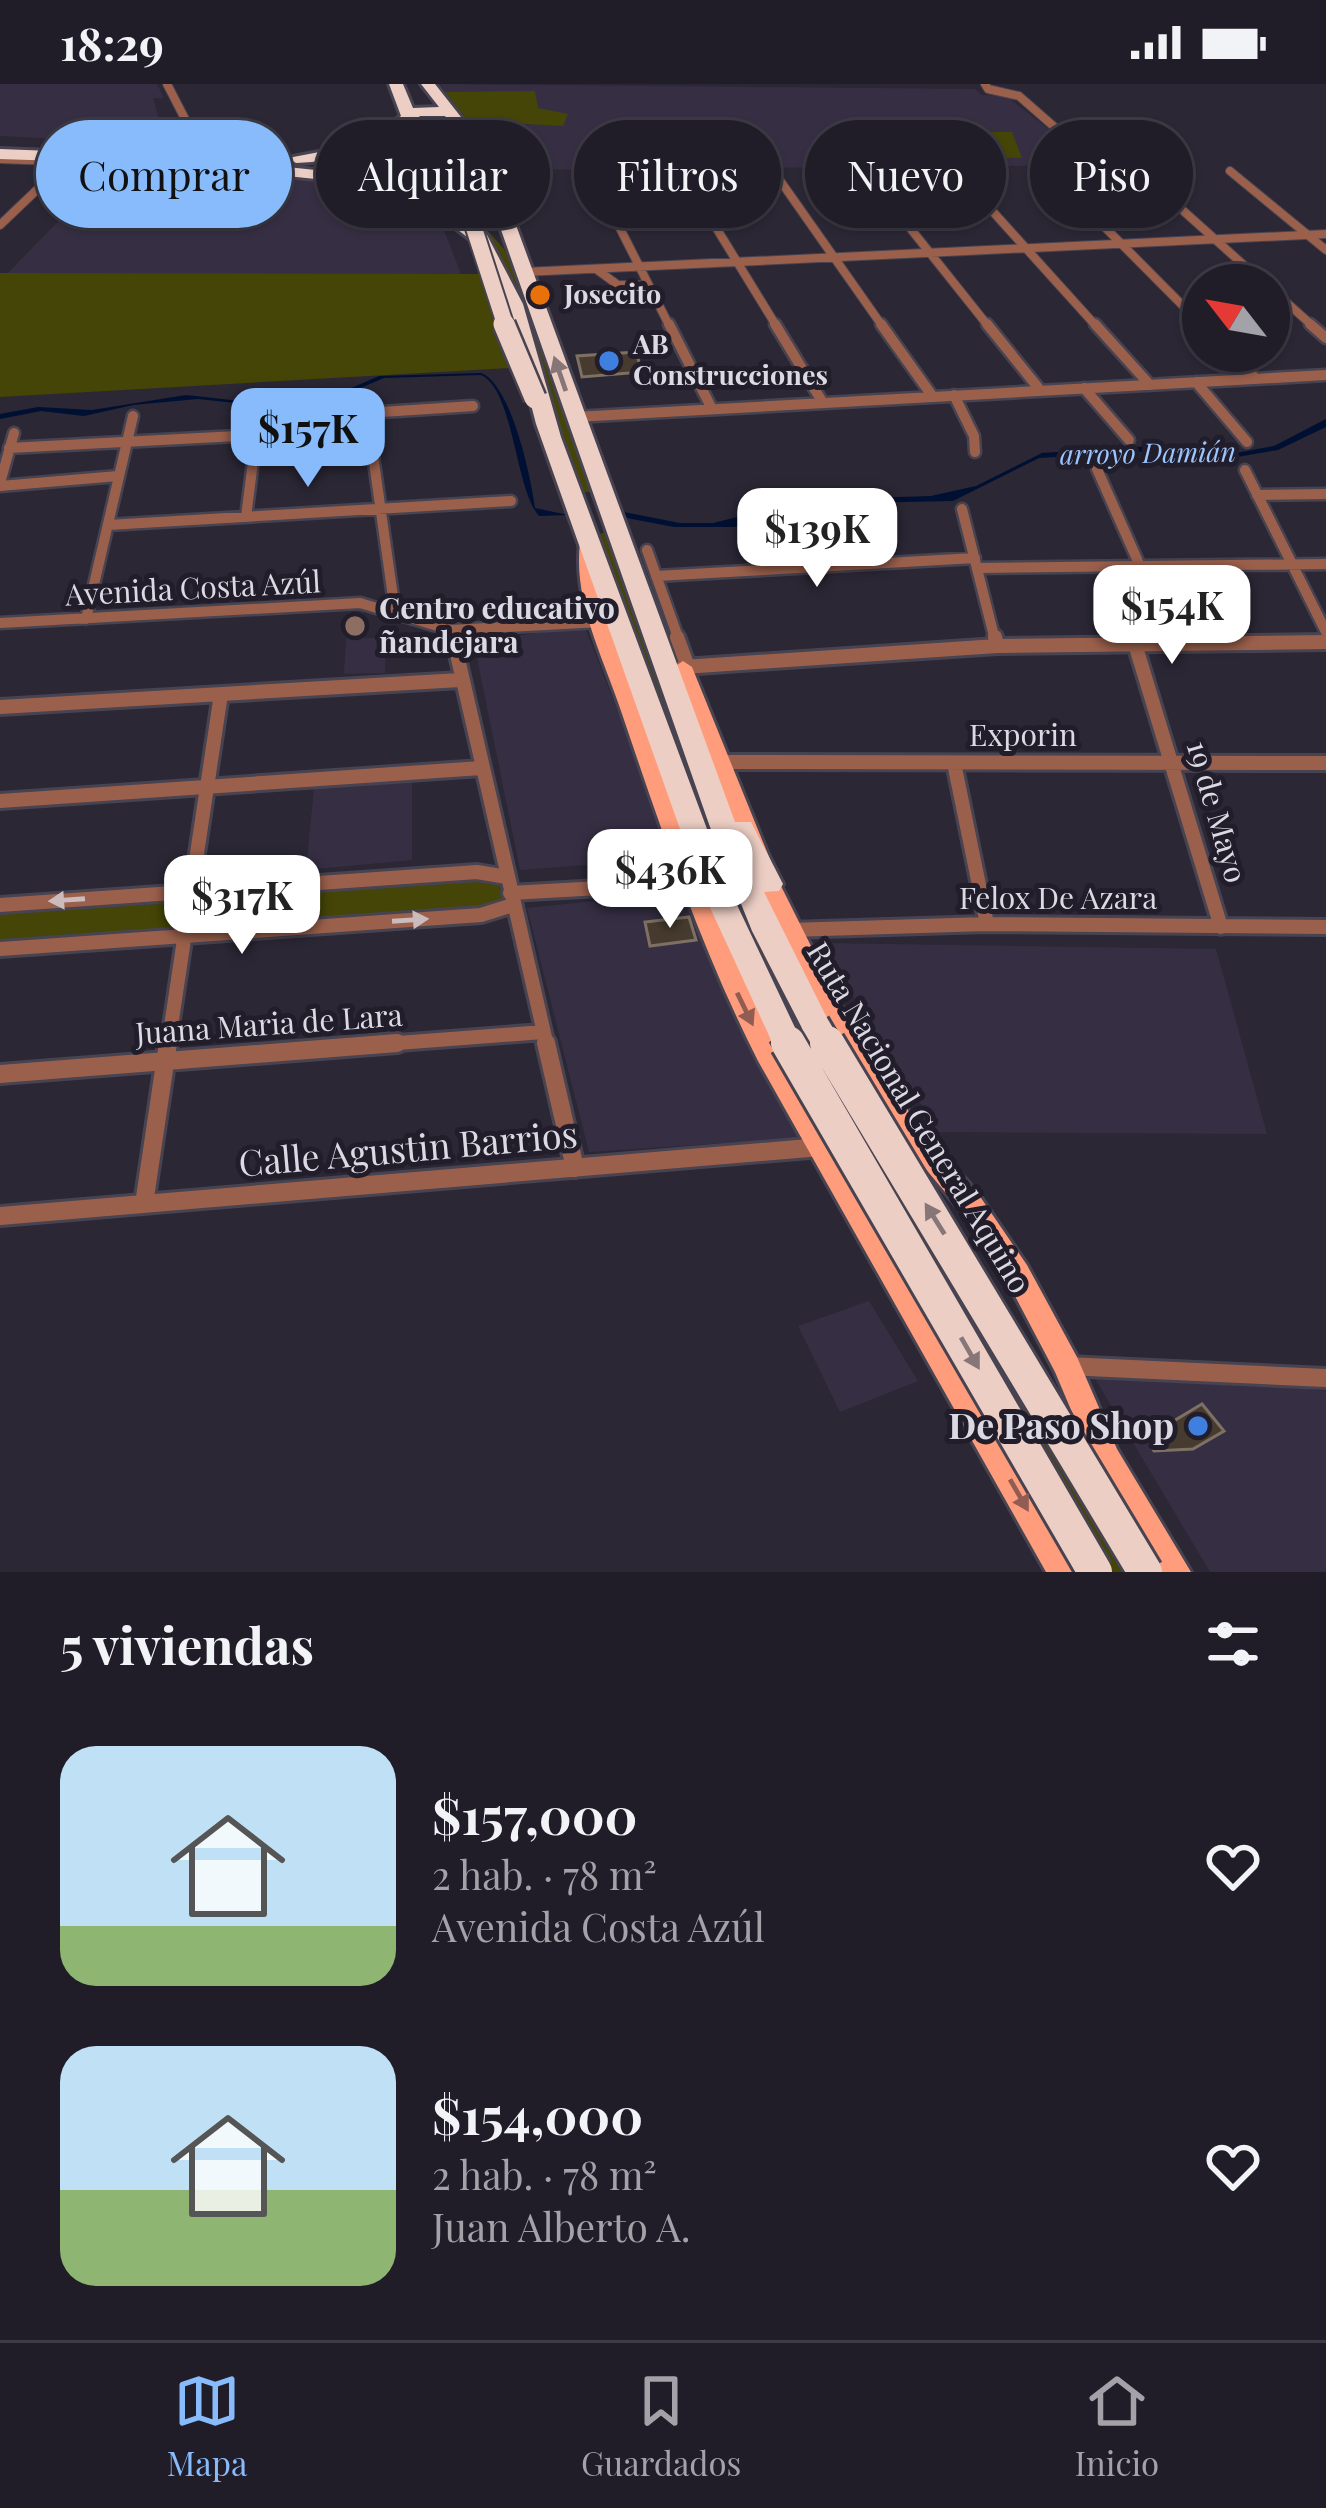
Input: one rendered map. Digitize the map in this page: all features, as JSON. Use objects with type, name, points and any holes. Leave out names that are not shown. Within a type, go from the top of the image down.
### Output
[{"type":"highway","name":"Ruta Nacional General Aquino","points":[[396,84],[416,120]]},
{"type":"highway","name":"Ruta Nacional General Aquino","points":[[428,84],[458,120]]},
{"type":"highway","points":[[424,120],[430,108],[458,120]]},
{"type":"highway","points":[[0,156],[36,158]]},
{"type":"highway","points":[[292,165],[360,172],[444,197],[488,225],[523,270]]},
{"type":"highway","points":[[292,172],[363,181],[424,201],[472,230],[490,251],[500,273],[544,398],[551,437]]},
{"type":"highway","name":"Ruta Nacional General Aquino","points":[[474,228],[497,306],[590,542],[607,615],[723,909],[1145,1572]]},
{"type":"highway","name":"Ruta Nacional General Aquino","points":[[508,228],[575,417],[640,558],[693,747],[799,1029],[1095,1572]]},
{"type":"highway","points":[[640,558],[686,667]]},
{"type":"highway","points":[[693,747],[717,781],[769,884]]},
{"type":"main road","points":[[607,615],[640,739],[691,883],[758,1035],[1063,1572]]},
{"type":"main road","points":[[686,667],[769,884],[844,1033],[891,1106],[970,1203],[1017,1273],[1067,1366],[1106,1459],[1175,1572]]},
{"type":"main road","points":[[914,1312],[1017,1273]]},
{"type":"street","points":[[166,84],[186,120]]},
{"type":"street","points":[[985,84],[988,89],[1019,96],[1099,164],[1049,171],[1182,305]]},
{"type":"street","points":[[1230,171],[1326,250]]},
{"type":"street","points":[[781,181],[933,397]]},
{"type":"street","points":[[0,225],[36,192]]},
{"type":"street","points":[[1193,219],[1243,264]]},
{"type":"street","points":[[1006,225],[1150,385]]},
{"type":"street","points":[[618,228],[712,409]]},
{"type":"street","points":[[716,228],[823,403]]},
{"type":"street","points":[[910,228],[1040,390]]},
{"type":"street","points":[[523,270],[1326,234]]},
{"type":"street","points":[[596,269],[618,285],[646,285]]},
{"type":"street","points":[[1290,306],[1326,338]]},
{"type":"street","points":[[1249,372],[1255,378]]},
{"type":"street","points":[[575,417],[1326,375]]},
{"type":"street","points":[[1196,382],[1247,442]]},
{"type":"street","points":[[1084,388],[1129,440]]},
{"type":"street","points":[[954,395],[974,436],[975,452]]},
{"type":"street","points":[[395,610],[367,413],[473,406]]},
{"type":"street","points":[[246,518],[259,414]]},
{"type":"street","points":[[86,619],[133,416]]},
{"type":"street","points":[[9,448],[370,429]]},
{"type":"street","points":[[14,434],[0,484],[118,476]]},
{"type":"street","points":[[1096,470],[1140,566]]},
{"type":"street","points":[[1245,470],[1326,632]]},
{"type":"street","points":[[1257,495],[1326,494]]},
{"type":"street","points":[[108,525],[511,501]]},
{"type":"street","points":[[962,509],[997,646]]},
{"type":"street","points":[[640,558],[1140,566],[1326,564]]},
{"type":"street","name":"Avenida Costa Azúl","points":[[0,623],[360,604],[395,610],[451,630],[607,615]]},
{"type":"street","points":[[451,630],[574,1168]]},
{"type":"street","points":[[686,667],[997,646],[1326,642]]},
{"type":"street","name":"19 de Mayo","points":[[1135,644],[1221,927]]},
{"type":"street","points":[[0,707],[460,680]]},
{"type":"street","points":[[144,1204],[221,694]]},
{"type":"street","name":"Exporin","points":[[720,762],[1326,763]]},
{"type":"street","points":[[954,763],[987,924]]},
{"type":"street","points":[[0,801],[482,769]]},
{"type":"street","points":[[0,905],[477,872],[510,891],[691,883]]},
{"type":"street","points":[[0,949],[481,915],[510,891]]},
{"type":"street","name":"Felox De Azara","points":[[789,930],[987,924],[1326,927]]},
{"type":"street","name":"Juana Maria de Lara","points":[[0,1074],[543,1031]]},
{"type":"street","name":"Calle Agustin Barrios","points":[[0,1216],[821,1147]]},
{"type":"street","points":[[1067,1366],[1326,1378]]},
{"type":"shaded area","points":[[0,84],[157,84],[164,98],[153,98],[159,120],[36,120],[36,138],[0,136]]},
{"type":"shaded area","points":[[440,84],[975,89],[982,95],[1006,96],[1037,120],[1030,120],[1030,166],[1006,166],[1006,120],[805,120],[805,167],[781,168],[781,120],[574,120],[574,169],[550,170],[550,120],[465,120]]},
{"type":"shaded area","points":[[535,91],[538,108],[568,114],[563,126],[550,125],[550,120],[467,120],[445,92]]},
{"type":"shaded area","points":[[1006,132],[1012,132],[1022,158],[1006,158]]},
{"type":"shaded area","points":[[292,178],[316,180],[316,228],[443,228],[461,274],[5,276],[52,228],[292,228]]},
{"type":"shaded area","points":[[482,228],[504,249],[515,272],[598,491],[579,493]]},
{"type":"shaded area","points":[[0,273],[480,274],[510,368],[0,397]]},
{"type":"shaded area","points":[[613,532],[948,1259],[930,1266],[742,934],[593,534]]},
{"type":"shaded area","points":[[363,611],[363,638],[386,638],[385,673],[344,674],[348,612]]},
{"type":"shaded area","points":[[584,625],[675,858],[520,870],[474,643]]},
{"type":"shaded area","points":[[412,781],[412,860],[306,870],[314,788]]},
{"type":"shaded area","points":[[486,878],[499,884],[503,898],[489,908],[200,929],[194,925],[202,897]]},
{"type":"shaded area","points":[[683,892],[801,1138],[589,1152],[527,908]]},
{"type":"shaded area","points":[[183,902],[178,926],[172,931],[0,943],[0,911]]},
{"type":"shaded area","points":[[820,943],[1216,949],[1267,1134],[938,1132]]},
{"type":"shaded area","points":[[869,1301],[918,1381],[840,1412],[798,1326]]},
{"type":"shaded area","points":[[977,1310],[1134,1572],[1109,1572],[964,1315]]},
{"type":"shaded area","points":[[1087,1365],[1326,1391],[1326,1572],[1210,1572]]},
{"type":"water","points":[[481,373],[502,394],[510,412],[535,508],[568,515],[539,516],[531,503],[524,485],[501,400],[481,375],[384,378],[330,401],[282,408],[198,399],[133,405],[84,416],[41,411],[0,419],[0,414],[38,407],[92,410],[186,395],[268,404],[305,402],[324,400],[379,376]]},
{"type":"water","points":[[1326,419],[1326,427],[1278,450],[1237,457],[1152,451],[1039,458],[953,501],[805,504],[785,519],[733,527],[674,527],[627,518],[624,512],[680,523],[713,523],[806,500],[931,496],[976,486],[1042,453],[1151,446],[1236,453],[1274,446]]},
{"type":"building","name":"AB Construcciones","points":[[636,352],[642,372],[582,377],[577,356]]},
{"type":"building","points":[[689,917],[696,940],[650,946],[645,922]]},
{"type":"building","points":[[1202,1404],[1224,1431],[1193,1449],[1154,1451],[1137,1420],[1172,1422]]},
{"type":"place","name":"Josecito","points":[[540,295]]},
{"type":"place","name":"AB Construcciones","points":[[609,361]]},
{"type":"place","name":"Centro educativo ñandejara","points":[[355,626]]},
{"type":"place","name":"De Paso Shop","points":[[1198,1426]]},
{"type":"water label","name":"arroyo Damián","points":[[1148,454]]}]
